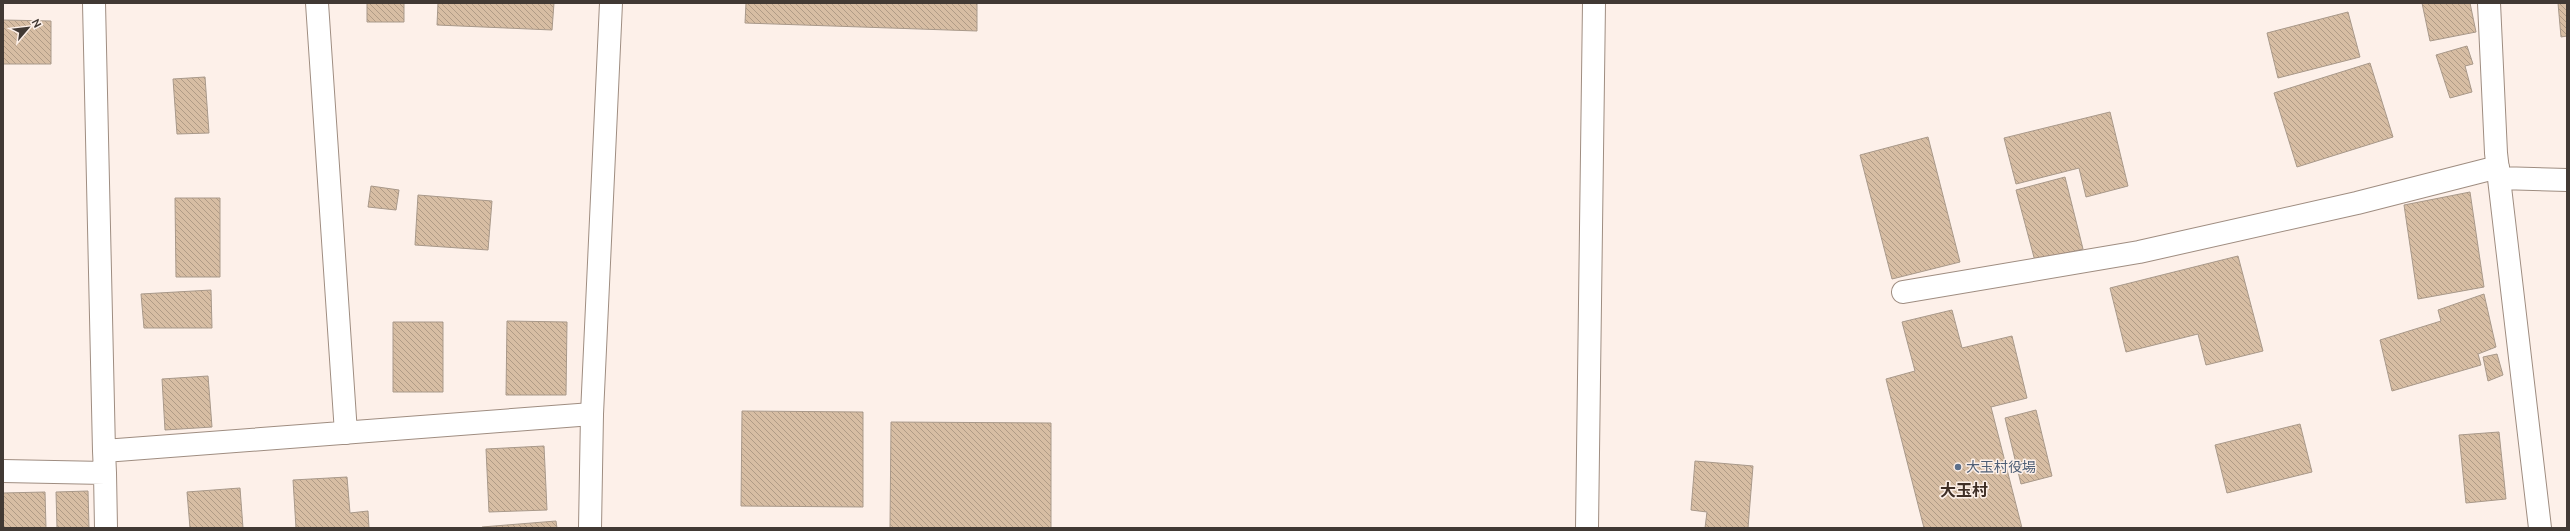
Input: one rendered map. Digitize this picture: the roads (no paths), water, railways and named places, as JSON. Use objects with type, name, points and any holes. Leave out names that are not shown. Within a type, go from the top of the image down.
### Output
[{"type":"street","points":[[94,3],[106,528]]},
{"type":"street","points":[[316,3],[346,433]]},
{"type":"street","points":[[590,528],[592,414],[611,3]]},
{"type":"street","points":[[1587,528],[1594,3]]},
{"type":"street","points":[[2489,3],[2499,172],[2540,528]]},
{"type":"street","points":[[1903,292],[2139,252],[2499,172],[2567,180]]},
{"type":"street","points":[[104,451],[592,414]]},
{"type":"street","points":[[3,471],[105,473]]},
{"type":"place","name":"大玉村役場","points":[[1958,467]]},
{"type":"district","name":"大玉村","points":[[1964,490]]}]
